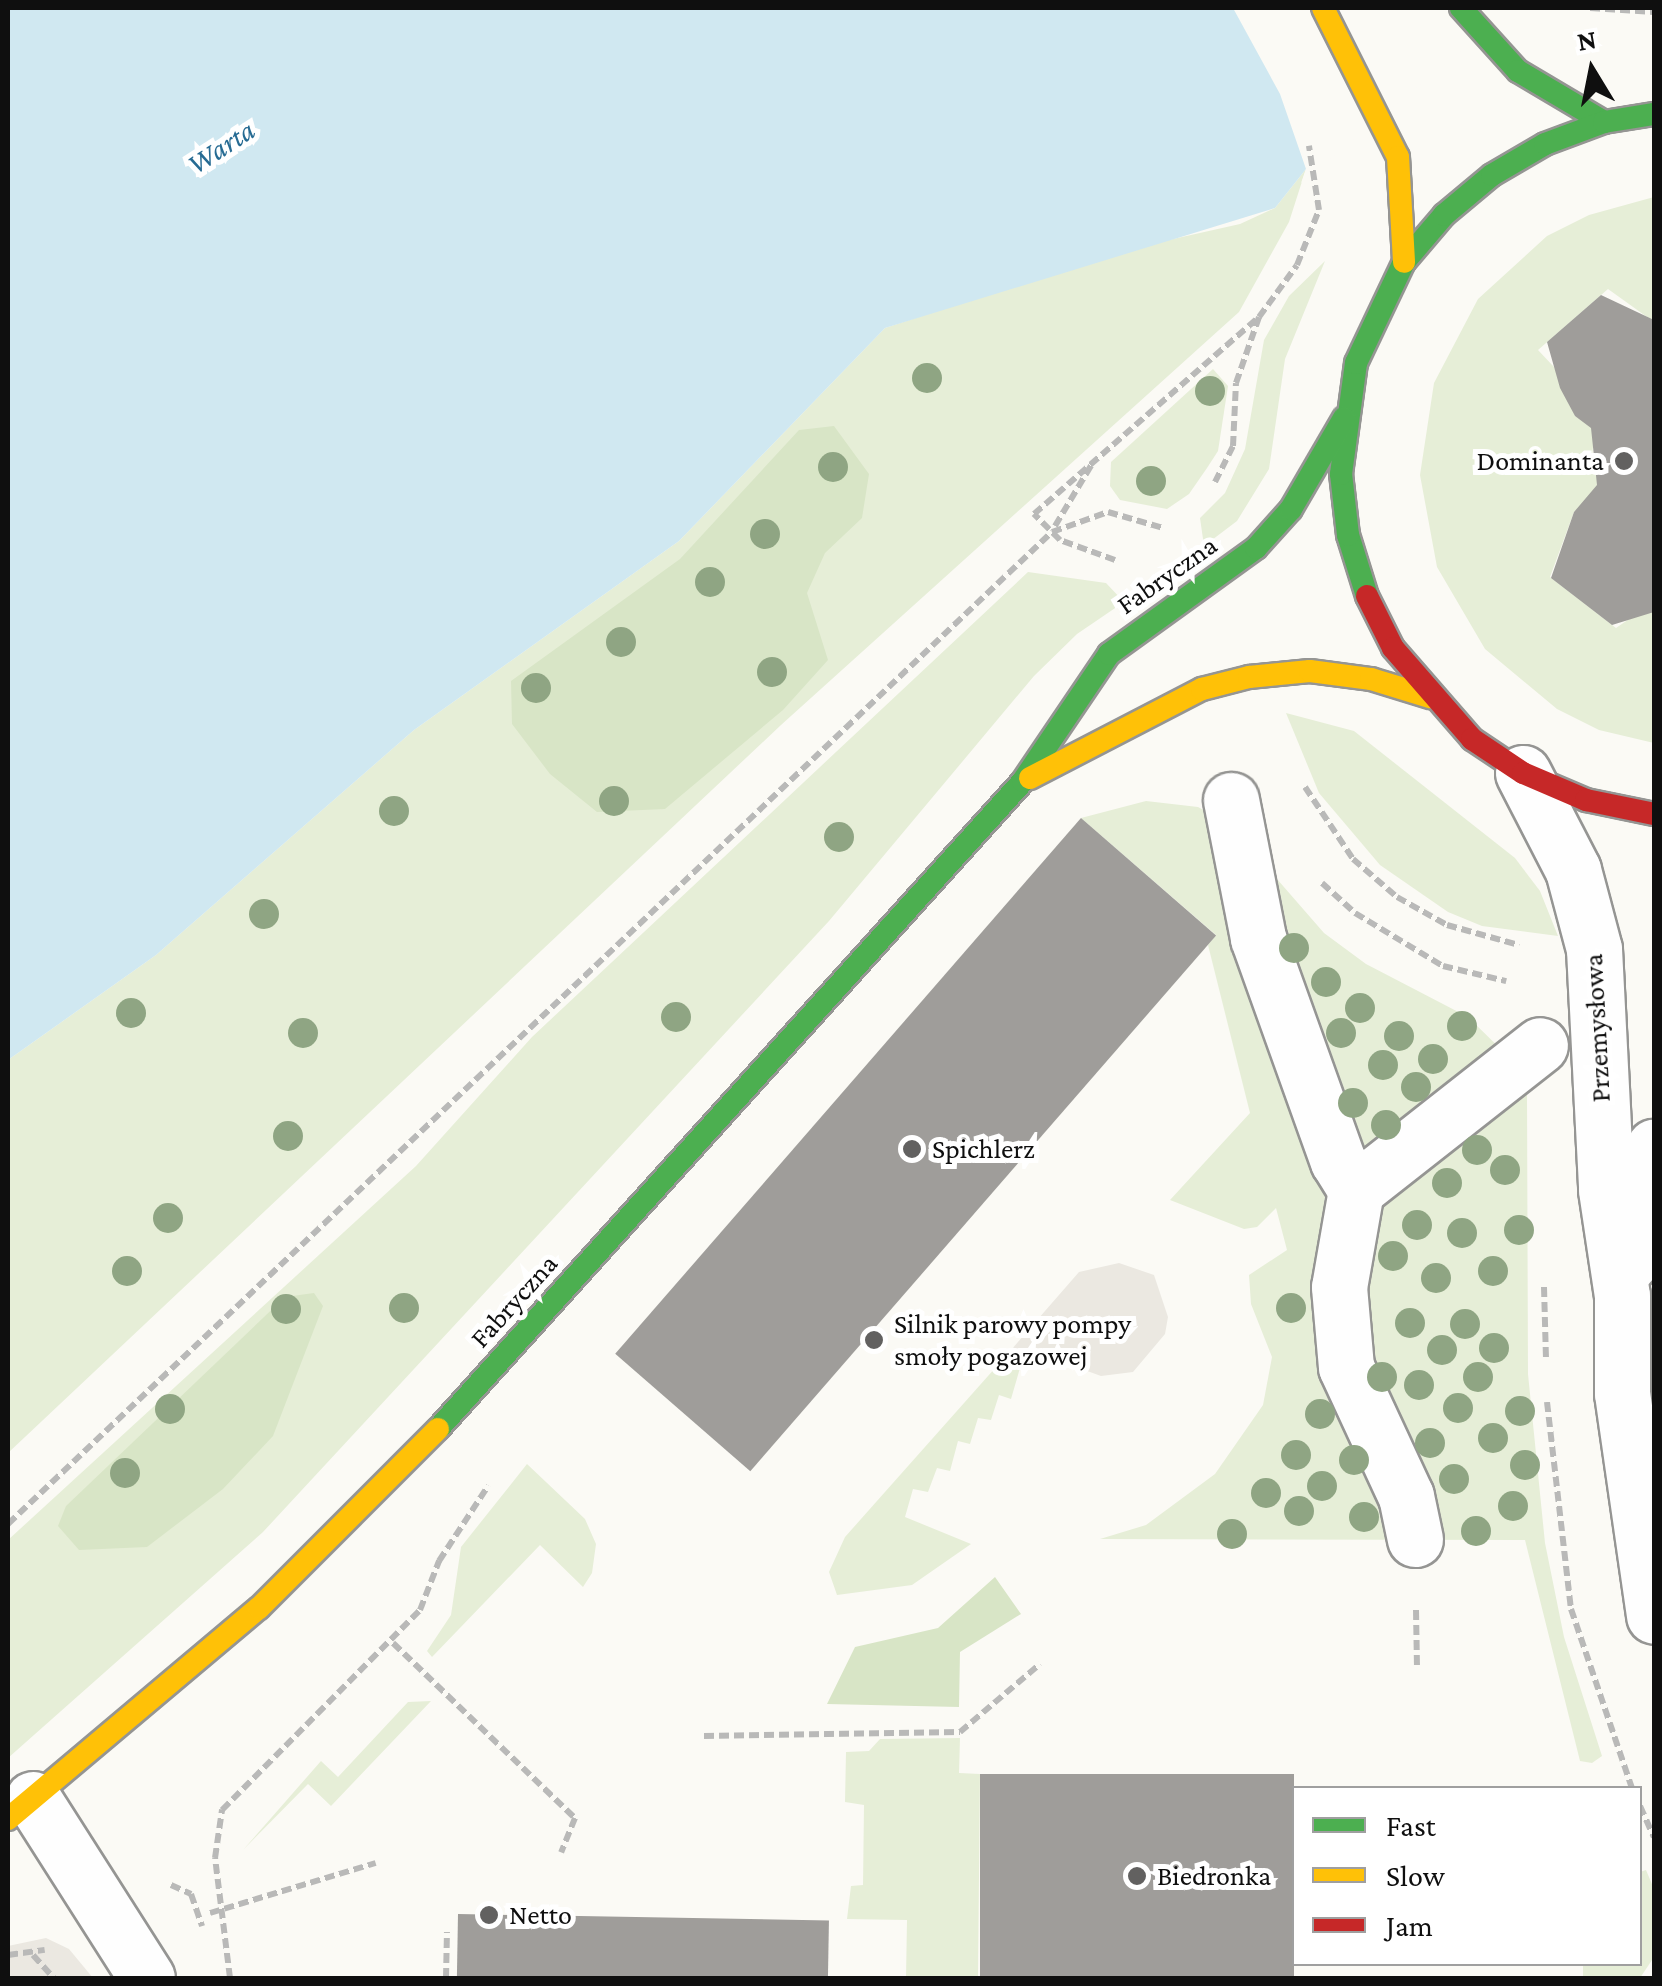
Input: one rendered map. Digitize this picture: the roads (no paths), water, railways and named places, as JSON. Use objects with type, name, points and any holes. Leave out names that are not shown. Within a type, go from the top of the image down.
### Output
[{"type":"street","points":[[1323,8],[1398,157],[1404,262]]},
{"type":"street","points":[[1461,8],[1518,71],[1604,122]]},
{"type":"street","points":[[1654,114],[1604,122],[1545,144],[1492,175],[1444,215],[1404,262],[1356,364],[1344,418],[1346,520],[1366,594],[1394,648],[1430,697],[1472,740],[1523,774],[1586,800],[1654,814]]},
{"type":"street","name":"Fabryczna","points":[[20,1809],[259,1608],[410,1458],[1022,782],[1109,654],[1210,584],[1279,522],[1344,418]]},
{"type":"street","name":"Fabryczna","points":[[1022,782],[1202,689],[1249,676],[1310,671],[1371,678],[1430,697]]},
{"type":"street","name":"Przemysłowa","points":[[1523,774],[1573,870],[1594,949],[1606,1190],[1622,1296],[1622,1393],[1654,1616]]},
{"type":"street","points":[[1230,800],[1258,938],[1338,1161],[1356,1190],[1339,1287],[1346,1367],[1406,1496],[1415,1538]]},
{"type":"street","points":[[1356,1190],[1540,1046]]},
{"type":"street","name":"Przemysłowa","points":[[1622,1296],[1654,1147]]},
{"type":"street","points":[[20,1809],[146,1978]]},
{"type":"water","name":"Warta","points":[[8,8],[1508,8],[1306,169],[1275,208],[885,328],[679,541],[414,730],[156,955],[8,1060]]},
{"type":"place","name":"Dominanta","points":[[1624,461]]},
{"type":"place","name":"Spichlerz","points":[[912,1149]]},
{"type":"place","name":"Silnik parowy pompy smoły pogazowej","points":[[874,1340]]},
{"type":"place","name":"Biedronka","points":[[1137,1876]]},
{"type":"place","name":"Netto","points":[[489,1915]]}]
